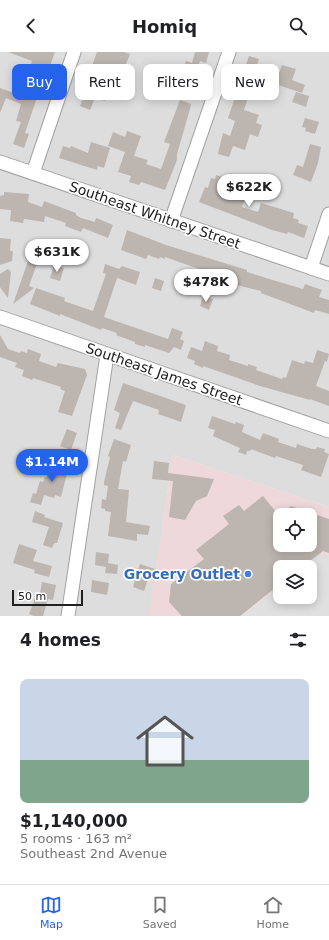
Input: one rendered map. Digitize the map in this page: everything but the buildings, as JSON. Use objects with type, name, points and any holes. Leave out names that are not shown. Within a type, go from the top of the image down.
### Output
[{"type":"street","points":[[33,173],[74,52]]},
{"type":"street","points":[[171,220],[229,52]]},
{"type":"street","name":"Southeast Whitney Street","points":[[0,162],[329,274]]},
{"type":"street","points":[[311,268],[329,214]]},
{"type":"street","name":"Southeast James Street","points":[[0,317],[329,431]]},
{"type":"street","points":[[68,616],[107,355]]},
{"type":"shaded area","points":[[0,52],[329,52],[329,507],[173,455],[149,616],[0,616]]},
{"type":"shaded area","points":[[173,455],[329,507],[329,616],[149,616]]},
{"type":"shaded area","points":[[326,553],[329,554],[329,616],[241,616],[273,591],[273,604],[317,604],[317,560],[312,560],[320,554],[324,559]]},
{"type":"place","name":"Grocery Outlet","points":[[248,574]]}]
